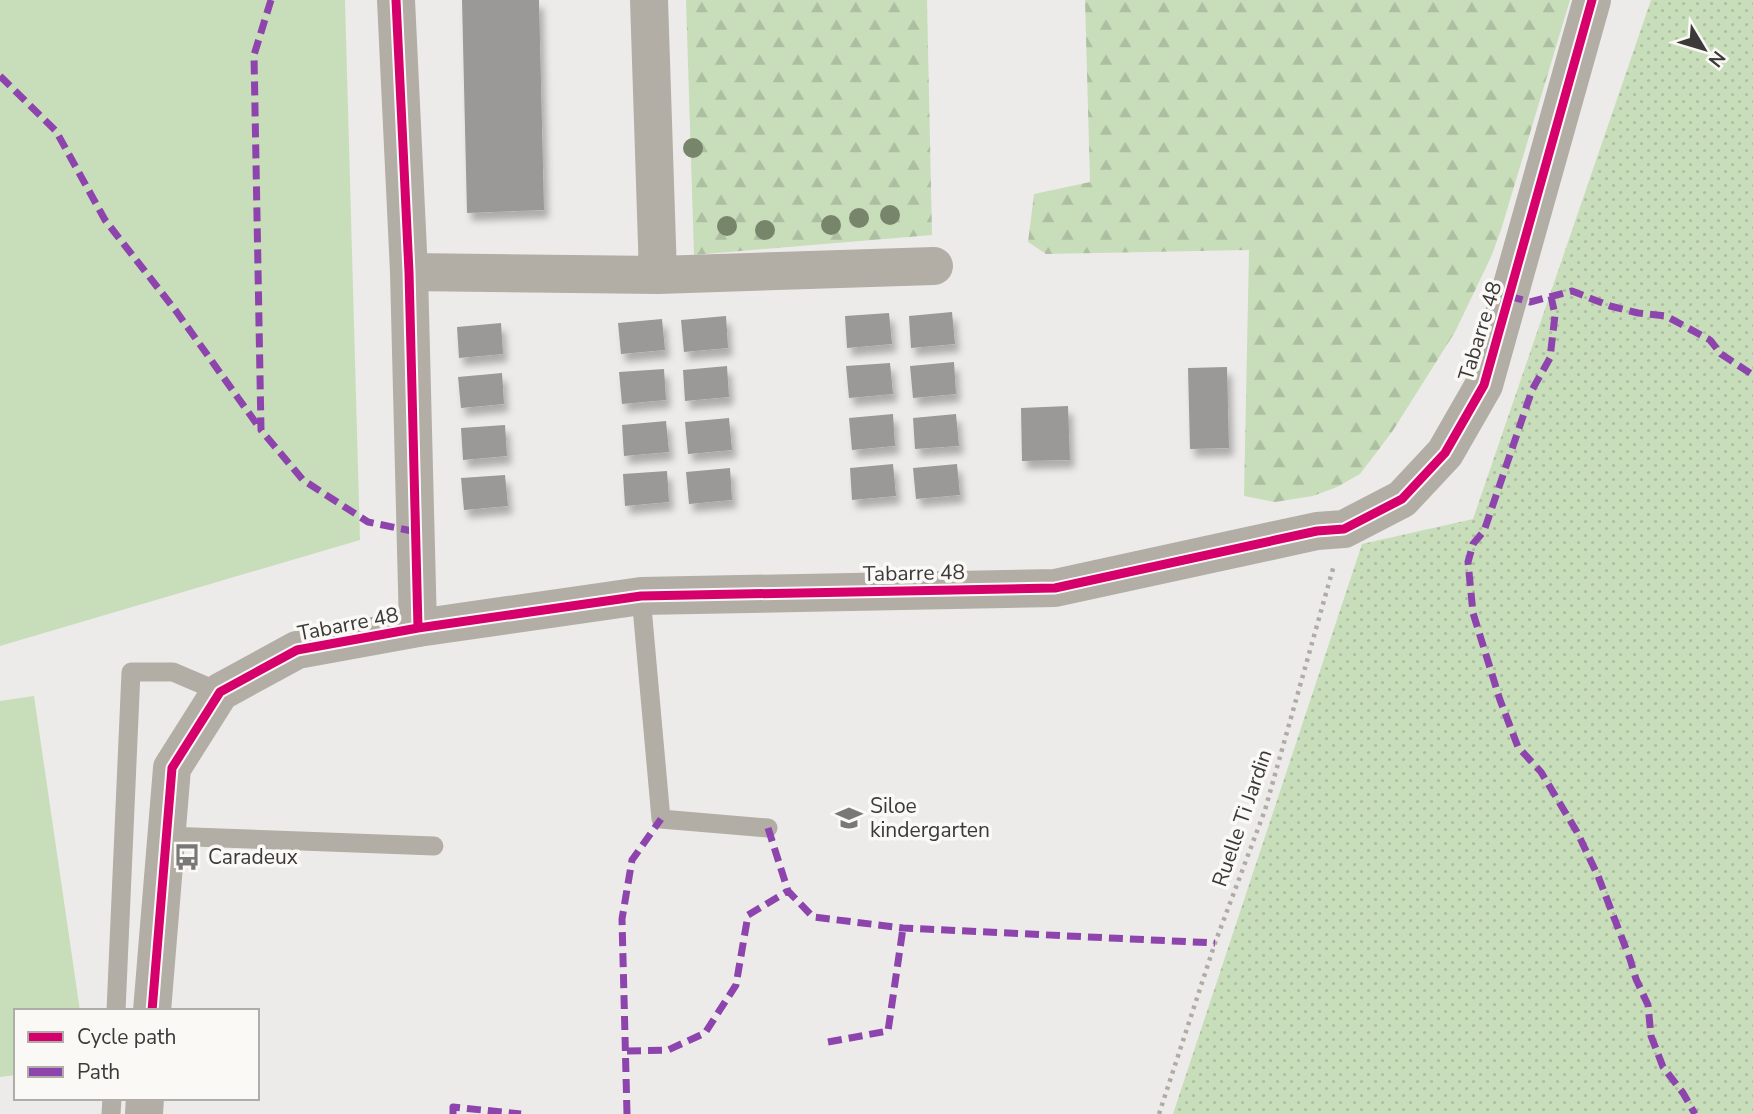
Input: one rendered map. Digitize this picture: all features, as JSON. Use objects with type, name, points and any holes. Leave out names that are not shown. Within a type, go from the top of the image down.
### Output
[{"type":"street","points":[[396,0],[410,272],[418,628]]},
{"type":"street","points":[[649,0],[658,275]]},
{"type":"street","name":"Tabarre 48","points":[[152,1009],[172,768],[220,692],[297,650],[418,628],[641,596],[1055,589],[1317,531],[1344,529],[1402,499],[1445,453],[1484,385],[1592,0]]},
{"type":"street","points":[[410,272],[658,275],[934,266]]},
{"type":"lane","points":[[641,596],[661,818],[768,828]]},
{"type":"lane","points":[[116,1009],[131,672],[173,672],[220,692]]},
{"type":"lane","points":[[166,836],[435,846]]},
{"type":"green space","points":[[0,0],[345,0],[360,540],[0,646]]},
{"type":"green space","points":[[686,0],[927,0],[932,235],[694,255]]},
{"type":"green space","points":[[1085,0],[1570,0],[1491,257],[1455,332],[1392,432],[1360,474],[1337,487],[1313,496],[1275,502],[1244,496],[1249,250],[1046,254],[1028,242],[1034,194],[1090,182]]},
{"type":"green space","points":[[1651,0],[1753,0],[1753,1114],[1173,1114],[1362,544],[1473,519]]},
{"type":"green space","points":[[34,696],[80,1009],[14,1009],[14,1075],[0,1077],[0,701]]},
{"type":"building","points":[[462,0],[539,0],[544,210],[467,213]]},
{"type":"building","points":[[952,312],[955,344],[911,348],[909,316]]},
{"type":"building","points":[[889,313],[892,344],[847,348],[845,316]]},
{"type":"building","points":[[726,316],[728,348],[684,352],[681,320]]},
{"type":"building","points":[[662,319],[665,350],[621,354],[618,323]]},
{"type":"building","points":[[501,323],[503,354],[459,358],[457,327]]},
{"type":"building","points":[[954,362],[956,394],[913,398],[910,366]]},
{"type":"building","points":[[890,363],[893,394],[849,398],[846,366]]},
{"type":"building","points":[[727,366],[729,397],[685,401],[683,370]]},
{"type":"building","points":[[1227,367],[1229,448],[1190,449],[1188,368]]},
{"type":"building","points":[[664,369],[666,400],[622,404],[619,372]]},
{"type":"building","points":[[502,373],[504,404],[461,408],[458,377]]},
{"type":"building","points":[[1068,406],[1070,460],[1022,461],[1021,408]]},
{"type":"building","points":[[893,414],[895,446],[852,450],[849,418]]},
{"type":"building","points":[[956,414],[959,446],[915,449],[913,418]]},
{"type":"building","points":[[729,418],[732,450],[688,454],[685,422]]},
{"type":"building","points":[[666,421],[669,452],[624,456],[622,425]]},
{"type":"building","points":[[505,425],[507,456],[463,460],[461,428]]},
{"type":"building","points":[[893,464],[896,496],[852,500],[850,468]]},
{"type":"building","points":[[957,464],[960,495],[916,499],[913,468]]},
{"type":"building","points":[[730,468],[732,500],[689,504],[686,472]]},
{"type":"building","points":[[667,471],[669,502],[625,506],[623,474]]},
{"type":"building","points":[[505,475],[508,506],[464,510],[461,478]]},
{"type":"marked path","points":[[271,0],[254,55],[261,430],[303,480],[368,522],[417,532]]},
{"type":"marked path","points":[[0,76],[56,131],[105,220],[176,311],[261,430]]},
{"type":"marked path","points":[[1509,296],[1530,302],[1572,291],[1610,306],[1666,316],[1710,340],[1721,354],[1753,375]]},
{"type":"marked path","points":[[1551,296],[1555,315],[1550,358],[1532,390],[1484,531],[1473,544],[1468,562],[1473,613],[1500,700],[1518,747],[1541,772],[1577,832],[1598,876],[1648,1005],[1651,1036],[1663,1067],[1695,1114]]},
{"type":"marked path","points":[[627,1114],[622,919],[632,860],[661,819]]},
{"type":"marked path","points":[[768,828],[788,891],[813,917],[903,928],[1215,943]]},
{"type":"marked path","points":[[627,1051],[668,1050],[705,1033],[736,985],[748,915],[788,891]]},
{"type":"marked path","points":[[828,1042],[888,1031],[903,928]]},
{"type":"marked path","points":[[453,1114],[453,1107],[521,1114]]},
{"type":"cycle path","points":[[396,0],[409,272],[418,628]]},
{"type":"cycle path","points":[[152,1009],[172,768],[220,692],[297,650],[418,628],[641,596],[1055,588],[1317,531],[1344,529],[1402,499],[1445,453],[1484,385],[1592,0]]},
{"type":"place","name":"Siloe kindergarten","points":[[849,818]]},
{"type":"place","name":"Caradeux","points":[[187,857]]}]
